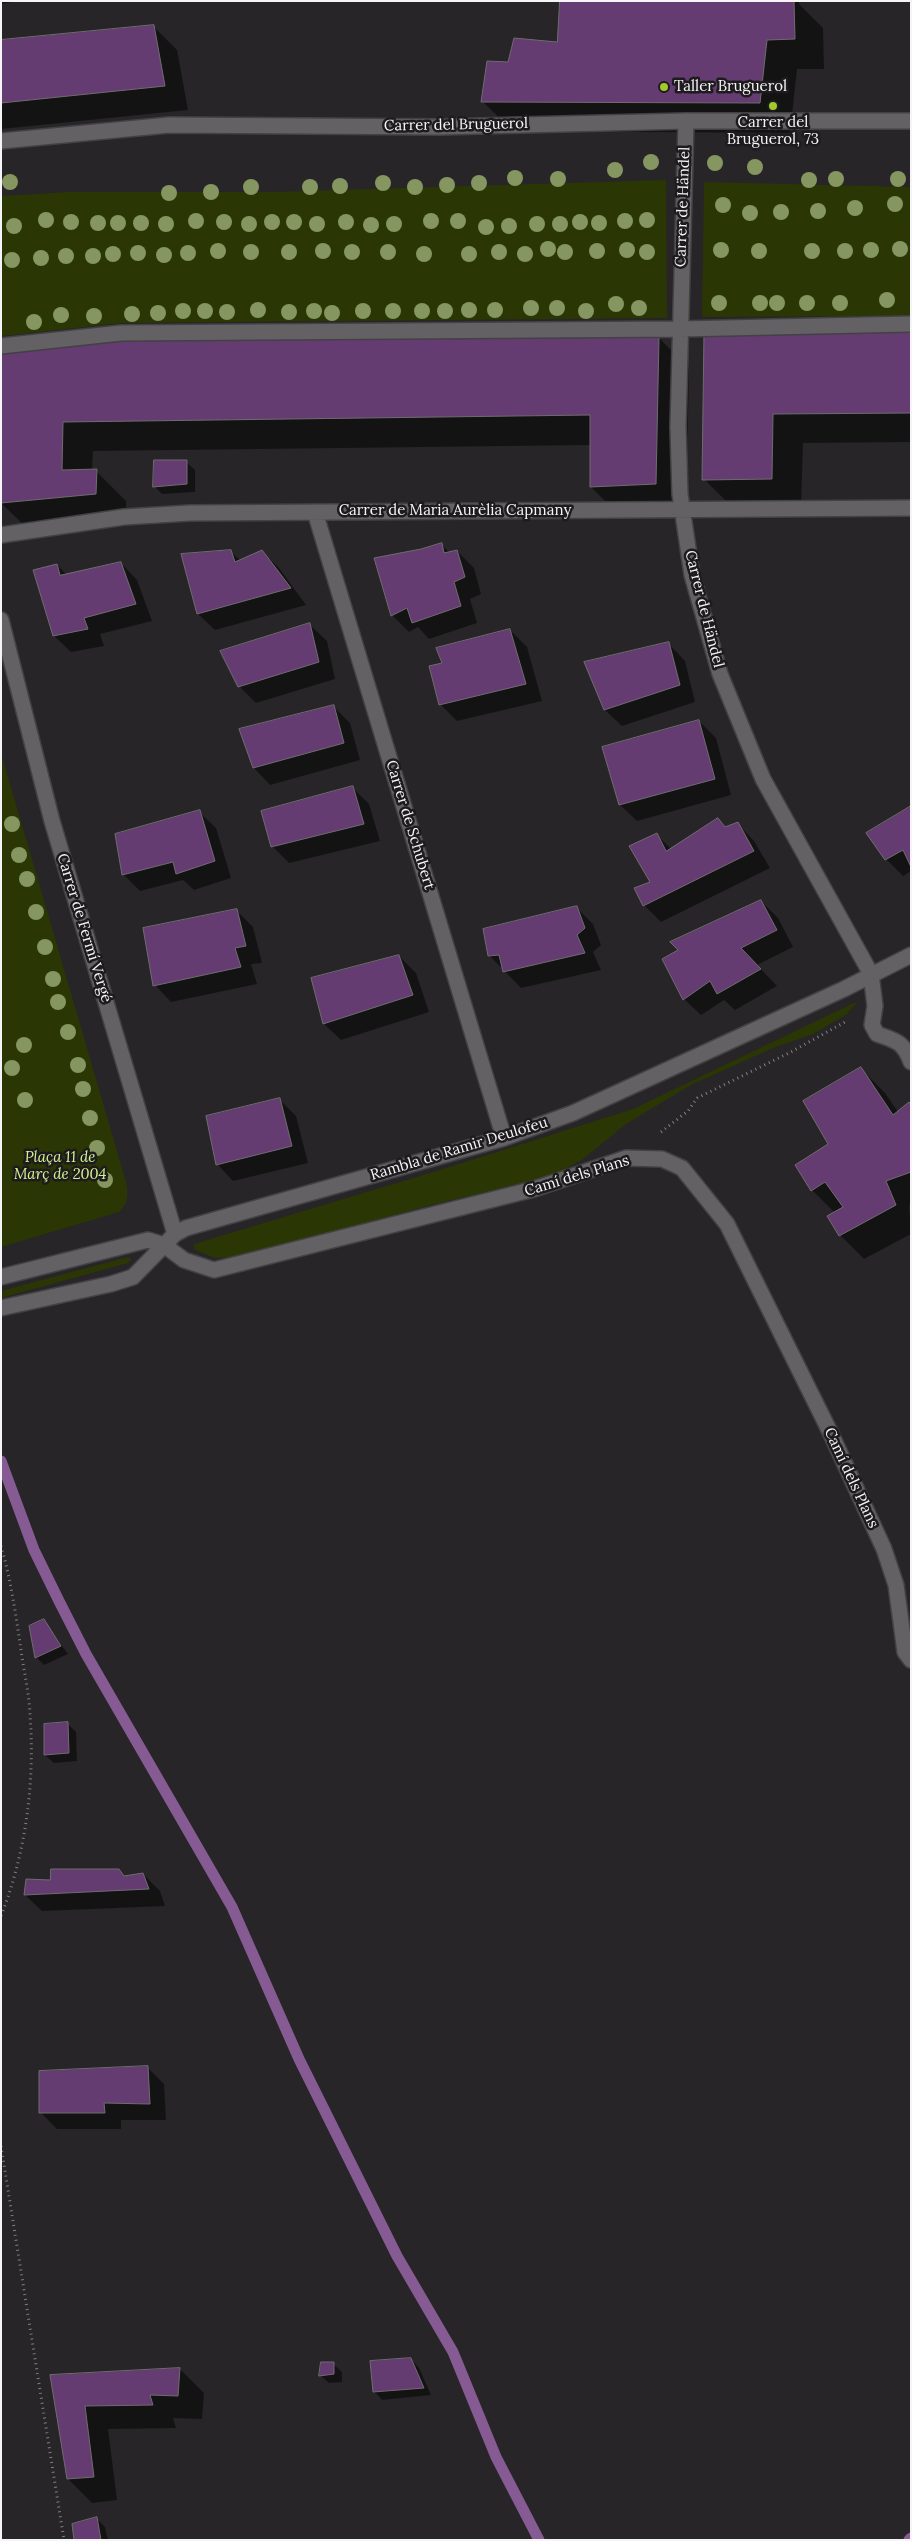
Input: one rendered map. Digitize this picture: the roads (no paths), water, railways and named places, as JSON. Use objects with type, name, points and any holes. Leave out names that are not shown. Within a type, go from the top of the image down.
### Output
[{"type":"street","name":"Carrer del Bruguerol","points":[[1,142],[169,125],[440,127],[686,121],[911,121]]},
{"type":"street","name":"Carrer de Händel","points":[[686,121],[678,427],[683,510],[692,575],[720,674],[763,779],[871,974],[874,1004],[872,1025],[877,1034],[898,1041],[904,1047],[911,1062]]},
{"type":"street","points":[[1,346],[121,333],[680,329],[911,324]]},
{"type":"street","name":"Carrer de Maria Aurèlia Capmany","points":[[1,535],[124,517],[190,513],[911,508]]},
{"type":"street","name":"Carrer de Schubert","points":[[315,512],[504,1138]]},
{"type":"street","name":"Carrer de Fermí Vergé","points":[[1,620],[52,821],[170,1239]]},
{"type":"street","name":"Rambla de Ramir Deulofeu","points":[[1,1308],[111,1284],[132,1277],[170,1239],[220,1218],[504,1138],[573,1113],[911,954]]},
{"type":"street","name":"Camí dels Plans","points":[[1,1277],[148,1240],[170,1239],[184,1260],[214,1270],[534,1189],[626,1158],[662,1159],[682,1168],[727,1224],[831,1434],[884,1549],[896,1585],[905,1652],[911,1660]]},
{"type":"waterway","points":[[1,1461],[34,1550],[59,1601],[86,1654],[232,1907],[299,2059],[397,2256],[453,2352],[496,2457],[539,2540]]},
{"type":"place","name":"Taller Bruguerol","points":[[664,87]]},
{"type":"place","name":"Carrer del Bruguerol, 73","points":[[773,106]]},
{"type":"park label","name":"Plaça 11 de Març de 2004","points":[[60,1166]]}]
